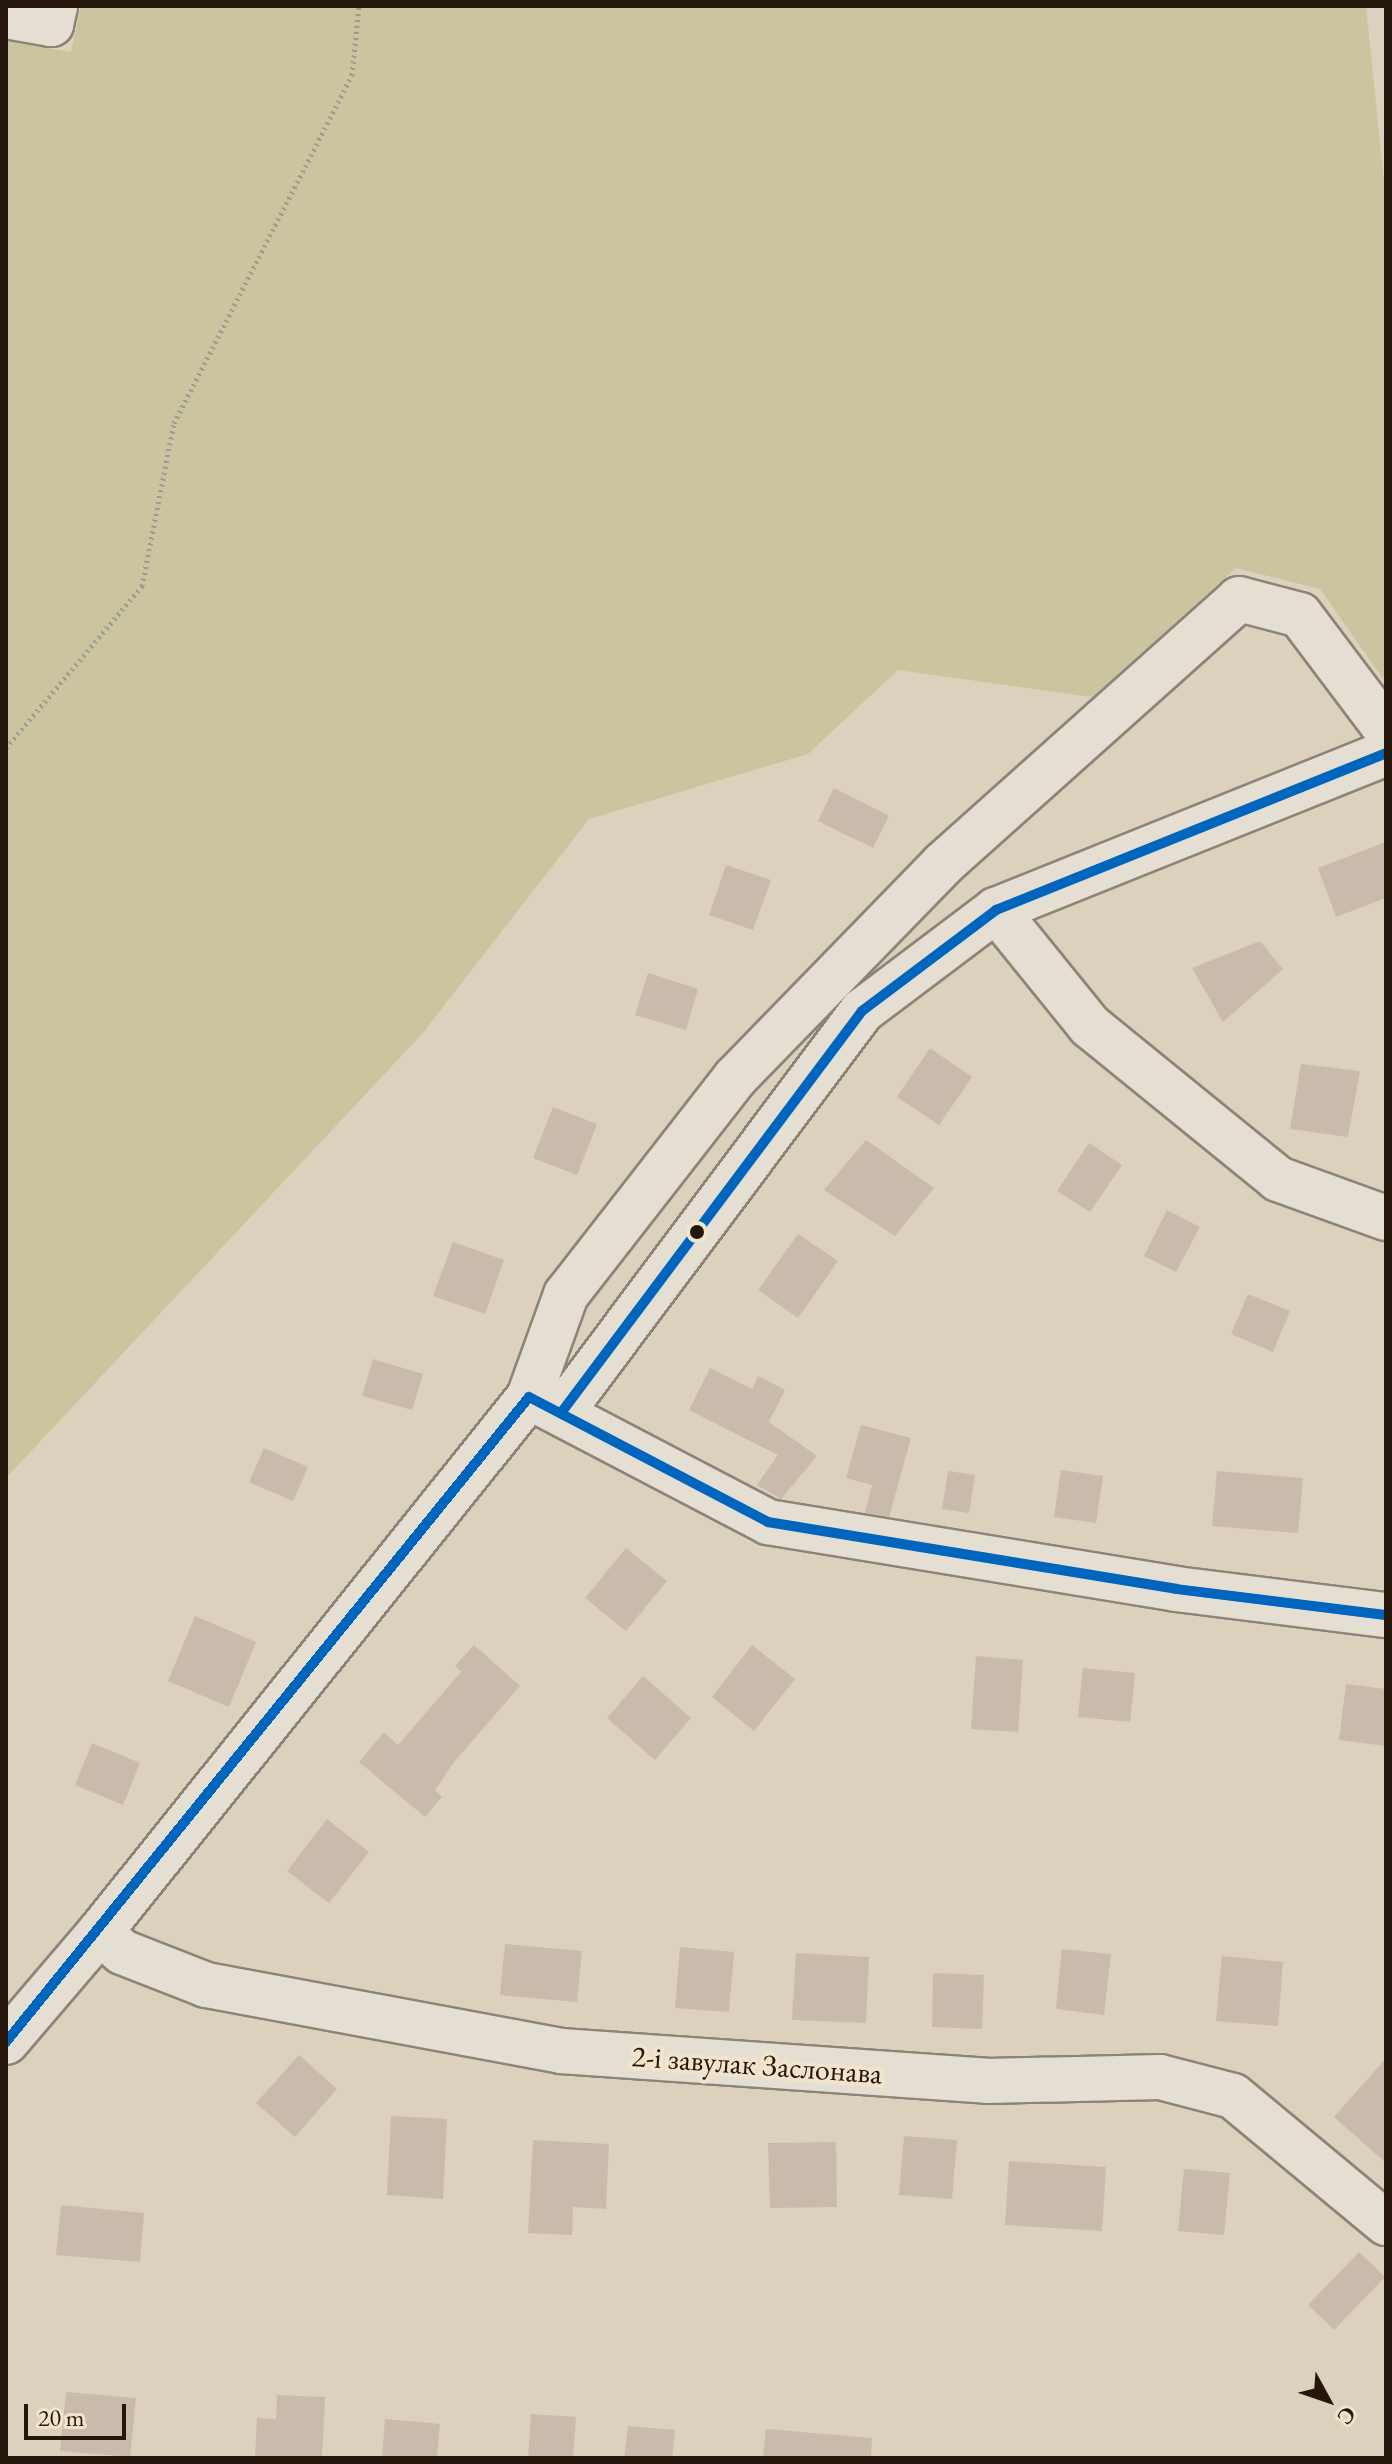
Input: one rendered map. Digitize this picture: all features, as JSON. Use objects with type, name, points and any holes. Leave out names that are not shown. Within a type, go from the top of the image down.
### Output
[{"type":"street","points":[[6,16],[51,24],[55,6]]},
{"type":"street","points":[[545,1405],[566,1295],[735,1078],[943,864],[1239,599],[1300,615],[1386,729]]},
{"type":"street","points":[[6,2042],[545,1405],[862,1011],[996,910],[1386,753]]},
{"type":"street","points":[[996,910],[1090,1026],[1278,1179],[1386,1218]]},
{"type":"street","points":[[545,1405],[768,1522],[1176,1589],[1386,1615]]},
{"type":"street","name":"2-і завулак Заслонава","points":[[100,1932],[122,1952],[206,1985],[561,2051],[987,2081],[1160,2077],[1233,2096],[1386,2223]]},
{"type":"path","points":[[6,748],[142,586],[174,423],[352,75],[359,6]]},
{"type":"shaded area","points":[[81,6],[1366,6],[1386,201],[1386,683],[1320,589],[1236,568],[1092,697],[898,670],[808,754],[589,819],[422,1034],[6,1478],[6,41],[71,52]]},
{"type":"building","points":[[834,788],[889,816],[873,848],[818,821]]},
{"type":"building","points":[[1386,842],[1386,898],[1336,917],[1318,868]]},
{"type":"building","points":[[726,865],[771,880],[753,930],[709,915]]},
{"type":"building","points":[[1260,941],[1283,969],[1223,1022],[1192,968]]},
{"type":"building","points":[[648,973],[698,989],[686,1030],[635,1015]]},
{"type":"building","points":[[930,1048],[972,1077],[939,1125],[897,1097]]},
{"type":"building","points":[[1301,1064],[1360,1071],[1348,1137],[1290,1129]]},
{"type":"building","points":[[553,1107],[597,1124],[577,1175],[533,1158]]},
{"type":"building","points":[[866,1140],[934,1188],[895,1236],[824,1190]]},
{"type":"building","points":[[1089,1143],[1122,1165],[1090,1212],[1057,1191]]},
{"type":"building","points":[[1167,1210],[1200,1227],[1176,1272],[1144,1256]]},
{"type":"building","points":[[798,1234],[838,1261],[798,1318],[758,1290]]},
{"type":"building","points":[[453,1242],[504,1260],[485,1314],[433,1296]]},
{"type":"building","points":[[1248,1294],[1290,1311],[1273,1352],[1231,1334]]},
{"type":"building","points":[[373,1359],[423,1374],[412,1410],[362,1396]]},
{"type":"building","points":[[710,1368],[752,1389],[758,1376],[785,1390],[769,1422],[817,1456],[781,1499],[757,1485],[778,1455],[689,1410]]},
{"type":"building","points":[[861,1425],[911,1438],[889,1517],[865,1513],[872,1485],[846,1478]]},
{"type":"building","points":[[264,1448],[308,1467],[293,1501],[249,1482]]},
{"type":"building","points":[[1061,1470],[1103,1476],[1096,1523],[1054,1517]]},
{"type":"building","points":[[948,1471],[975,1475],[969,1513],[942,1509]]},
{"type":"building","points":[[1217,1471],[1303,1478],[1298,1533],[1212,1526]]},
{"type":"building","points":[[626,1548],[667,1581],[626,1631],[585,1598]]},
{"type":"building","points":[[195,1616],[256,1642],[229,1707],[168,1681]]},
{"type":"building","points":[[474,1645],[520,1686],[454,1762],[435,1790],[442,1797],[425,1817],[359,1762],[384,1732],[398,1745],[461,1672],[455,1666]]},
{"type":"building","points":[[752,1645],[795,1679],[754,1731],[712,1697]]},
{"type":"building","points":[[976,1656],[1023,1660],[1018,1732],[971,1729]]},
{"type":"building","points":[[1083,1668],[1135,1673],[1130,1722],[1078,1717]]},
{"type":"building","points":[[643,1676],[691,1718],[655,1760],[607,1718]]},
{"type":"building","points":[[1346,1684],[1386,1689],[1386,1746],[1339,1740]]},
{"type":"building","points":[[92,1743],[140,1763],[123,1805],[75,1785]]},
{"type":"building","points":[[327,1819],[369,1852],[329,1903],[287,1871]]},
{"type":"building","points":[[505,1944],[582,1951],[577,2002],[500,1995]]},
{"type":"building","points":[[680,1947],[734,1952],[729,2012],[675,2008]]},
{"type":"building","points":[[1062,1949],[1111,1954],[1104,2015],[1056,2009]]},
{"type":"building","points":[[796,1953],[869,1957],[866,2023],[792,2020]]},
{"type":"building","points":[[1222,1956],[1283,1962],[1278,2026],[1216,2021]]},
{"type":"building","points":[[933,1973],[984,1975],[982,2029],[932,2027]]},
{"type":"building","points":[[299,2055],[337,2089],[295,2137],[256,2103]]},
{"type":"building","points":[[1386,2058],[1386,2163],[1334,2117]]},
{"type":"building","points":[[391,2116],[447,2119],[443,2199],[387,2195]]},
{"type":"building","points":[[904,2136],[957,2140],[952,2199],[899,2195]]},
{"type":"building","points":[[533,2140],[609,2144],[606,2209],[573,2207],[572,2235],[528,2233]]},
{"type":"building","points":[[836,2142],[837,2207],[770,2208],[768,2143]]},
{"type":"building","points":[[1009,2161],[1106,2167],[1102,2231],[1005,2225]]},
{"type":"building","points":[[1184,2169],[1230,2173],[1224,2235],[1178,2231]]},
{"type":"building","points":[[61,2205],[144,2213],[140,2262],[56,2255]]},
{"type":"building","points":[[1359,2252],[1385,2277],[1334,2330],[1308,2305]]},
{"type":"building","points":[[66,2392],[136,2398],[130,2457],[60,2451]]},
{"type":"building","points":[[277,2395],[325,2397],[322,2458],[255,2458],[257,2418],[276,2419]]},
{"type":"building","points":[[531,2414],[576,2417],[573,2458],[528,2458]]},
{"type":"building","points":[[385,2419],[440,2424],[437,2458],[382,2458]]},
{"type":"building","points":[[628,2426],[675,2430],[672,2458],[624,2458]]},
{"type":"building","points":[[766,2429],[872,2438],[871,2458],[763,2458]]},
{"type":"transit line","points":[[561,1413],[862,1011],[996,910],[1386,753]]},
{"type":"transit line","points":[[6,2042],[529,1397],[768,1522],[1176,1589],[1386,1615]]}]
